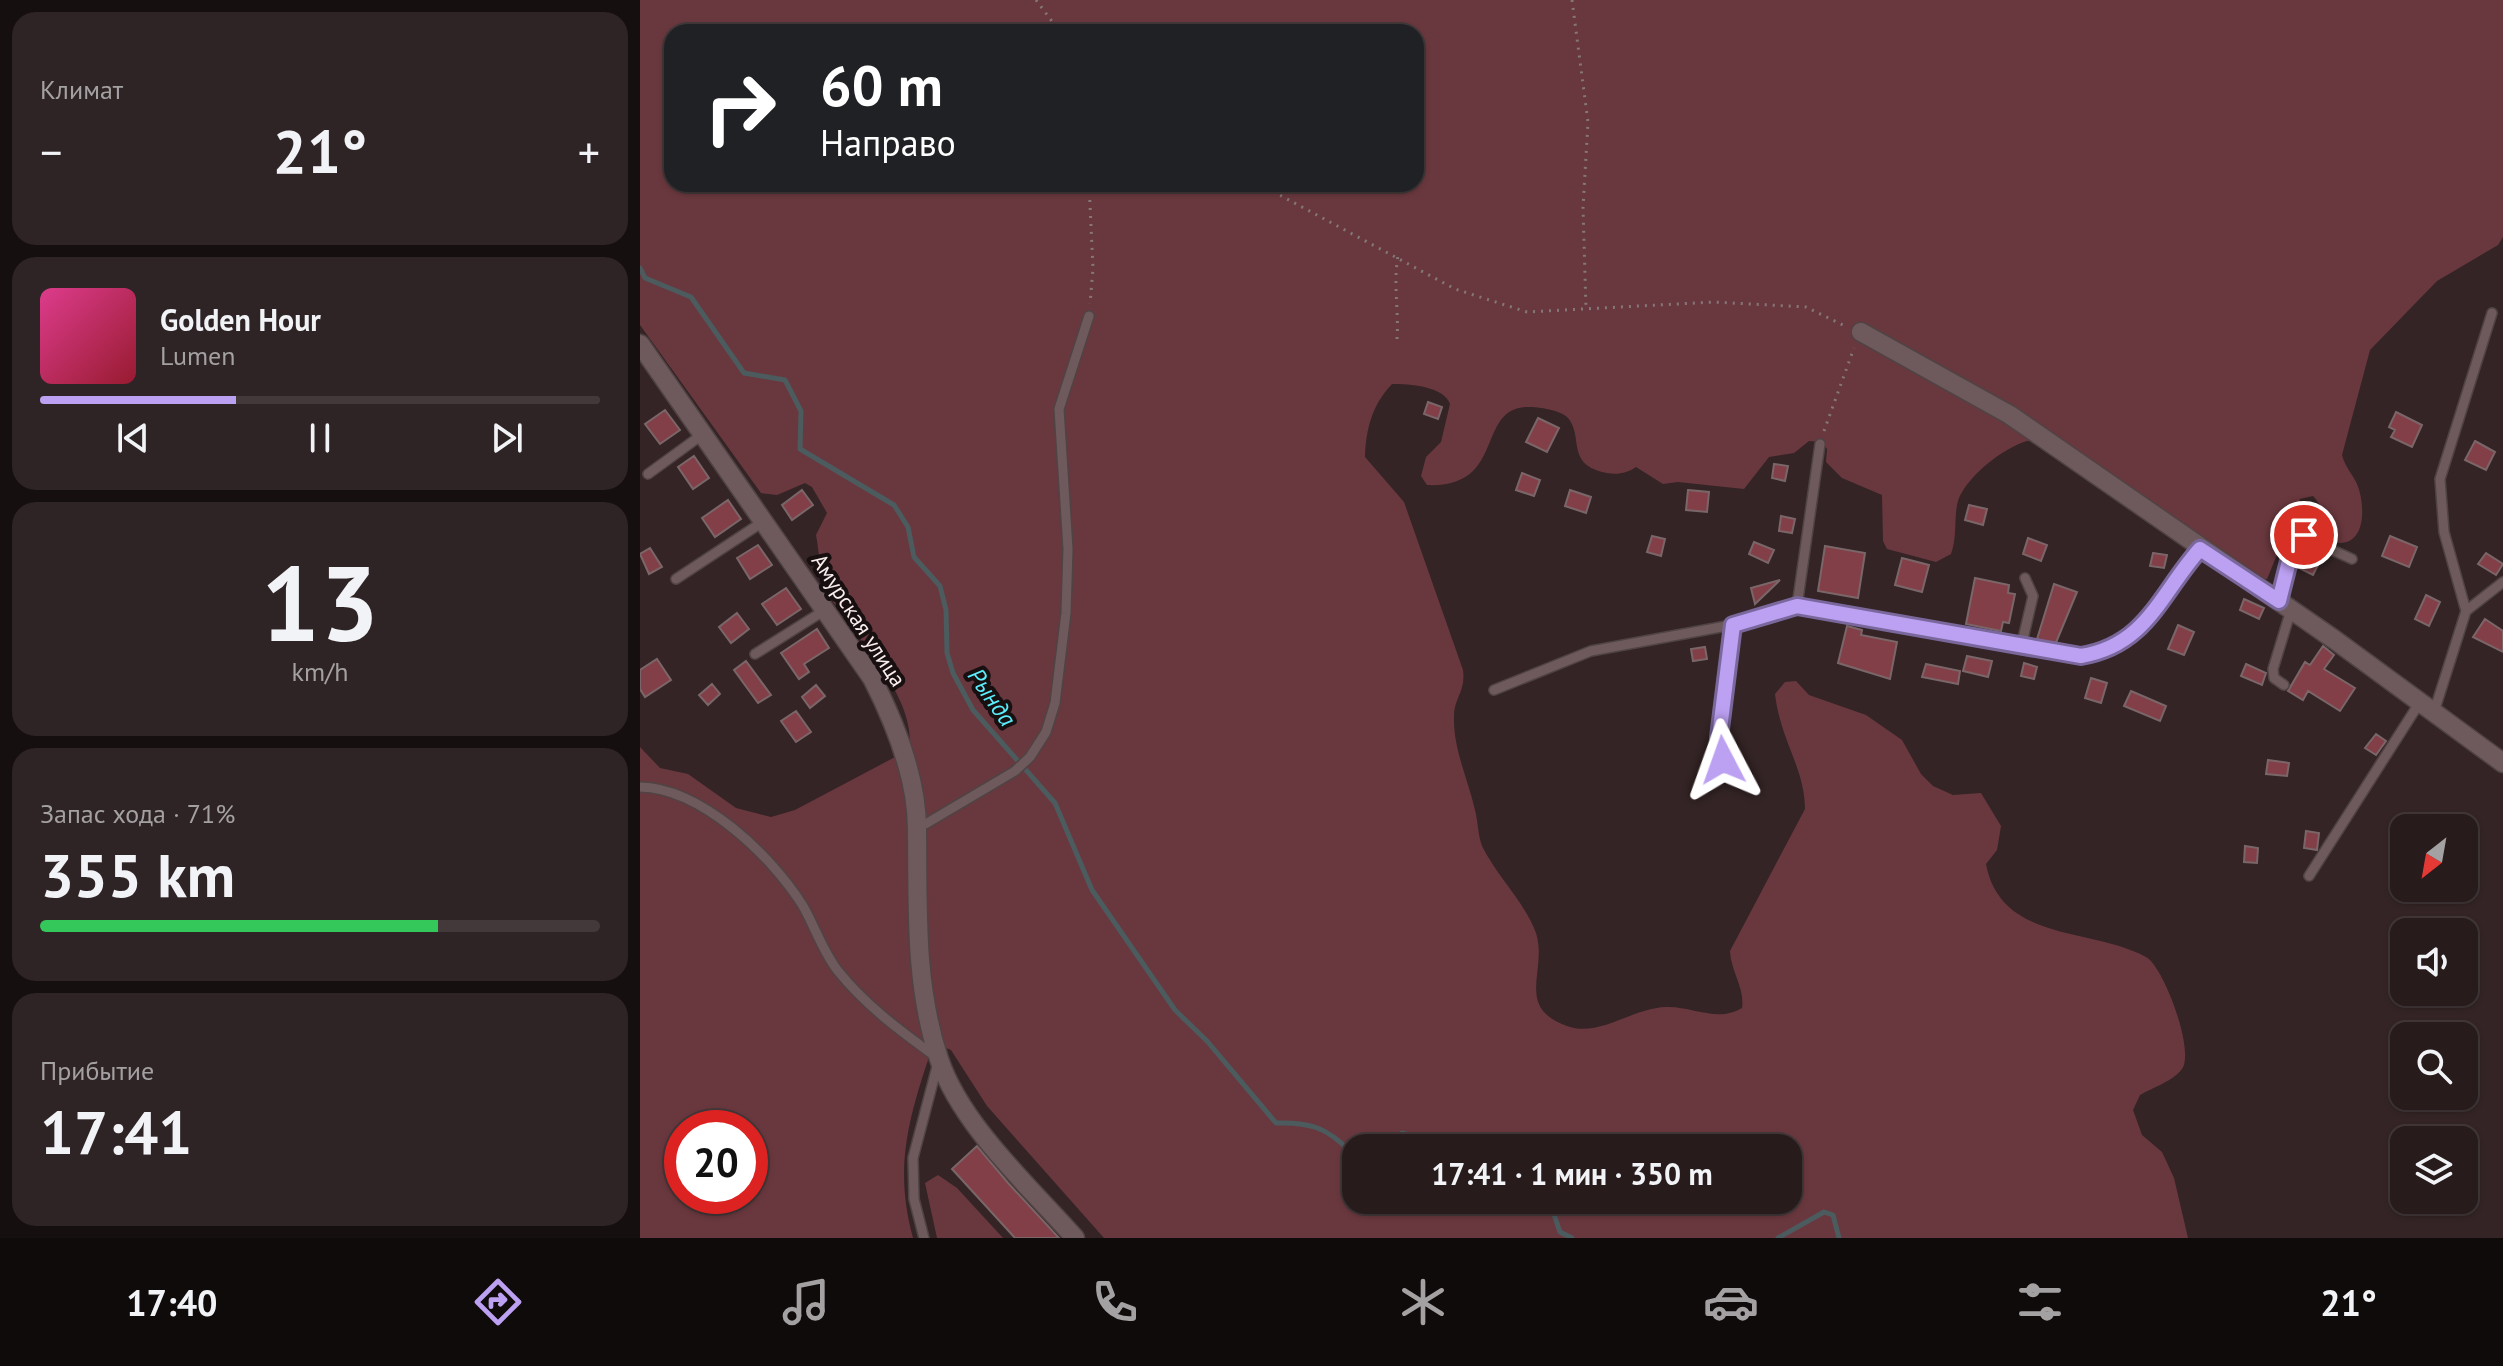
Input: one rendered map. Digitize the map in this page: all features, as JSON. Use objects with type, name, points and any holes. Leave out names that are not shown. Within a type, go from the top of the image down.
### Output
[{"type":"street","points":[[1861,332],[2010,415],[2285,606],[2503,763]]},
{"type":"street","name":"Амурская улица","points":[[640,344],[872,678],[891,716],[911,785],[917,829],[915,891],[919,977],[939,1059],[971,1120],[1075,1238]]},
{"type":"lane","points":[[2466,611],[2444,532],[2440,479],[2492,313]]},
{"type":"lane","points":[[917,829],[1015,771],[1030,757],[1046,732],[1055,703],[1066,613],[1068,549],[1059,409],[1089,316]]},
{"type":"lane","points":[[648,474],[703,434]]},
{"type":"lane","points":[[1797,606],[1820,444]]},
{"type":"lane","points":[[676,579],[764,521]]},
{"type":"lane","points":[[2284,685],[2274,678],[2273,669],[2293,545],[2299,535],[2352,559]]},
{"type":"lane","points":[[1494,690],[1591,651],[1683,631],[1733,625],[1797,606],[2081,656],[2127,642],[2140,630],[2174,578],[2200,549]]},
{"type":"lane","points":[[2021,647],[2033,596],[2025,578]]},
{"type":"lane","points":[[2309,876],[2427,707],[2466,611],[2503,582]]},
{"type":"lane","points":[[755,654],[825,610]]},
{"type":"lane","points":[[1723,760],[1719,737],[1733,625]]},
{"type":"lane","points":[[640,787],[675,793],[718,817],[763,856],[802,904],[835,968],[875,1012],[939,1059],[913,1158],[914,1199],[924,1238]]},
{"type":"path","points":[[1036,0],[1054,24]]},
{"type":"path","points":[[1572,0],[1588,122],[1583,208],[1586,309]]},
{"type":"path","points":[[1089,192],[1093,268],[1089,316]]},
{"type":"path","points":[[1274,192],[1455,289],[1527,312],[1714,302],[1806,307],[1861,332],[1837,388],[1820,444]]},
{"type":"path","points":[[1397,339],[1400,315],[1395,276],[1398,256]]},
{"type":"shaded area","points":[[640,0],[2503,0],[2503,237],[2498,245],[2437,281],[2370,350],[2342,455],[2362,501],[2362,521],[2355,537],[2339,543],[2330,533],[2313,496],[2300,499],[2267,579],[2261,579],[2052,441],[2030,440],[2018,445],[1998,456],[1970,480],[1959,498],[1951,554],[1936,562],[1887,549],[1883,541],[1882,495],[1842,478],[1826,462],[1827,449],[1822,442],[1809,441],[1794,453],[1769,457],[1744,489],[1678,482],[1663,484],[1636,467],[1618,474],[1585,464],[1580,457],[1573,425],[1565,415],[1544,408],[1528,407],[1512,411],[1501,420],[1480,462],[1469,474],[1452,483],[1427,485],[1421,476],[1426,457],[1441,442],[1450,404],[1441,393],[1425,387],[1392,384],[1379,400],[1369,427],[1365,457],[1404,502],[1463,670],[1463,684],[1454,716],[1458,752],[1482,846],[1536,933],[1539,947],[1536,987],[1541,1009],[1551,1018],[1579,1029],[1603,1026],[1641,1012],[1666,1007],[1714,1014],[1742,1008],[1742,994],[1730,951],[1805,809],[1801,780],[1775,694],[1785,682],[1796,681],[1809,695],[1866,715],[1902,740],[1921,774],[1933,786],[1953,795],[1981,793],[2001,826],[1997,850],[1986,864],[1995,889],[2010,908],[2051,929],[2124,948],[2146,957],[2153,964],[2176,1010],[2185,1059],[2182,1069],[2173,1077],[2140,1095],[2133,1110],[2142,1135],[2162,1152],[2174,1178],[2188,1238],[1104,1238],[987,1106],[951,1050],[944,1047],[930,1054],[915,1101],[906,1145],[905,1189],[913,1238],[640,1238],[640,747],[660,768],[688,774],[736,808],[771,817],[795,810],[897,756],[910,740],[907,721],[891,682],[826,588],[816,535],[827,513],[812,487],[805,483],[777,495],[761,493],[640,325]]},
{"type":"shaded area","points":[[938,1175],[957,1188],[1003,1238],[937,1238],[925,1183]]},
{"type":"building","points":[[1428,402],[1442,407],[1438,419],[1424,414]]},
{"type":"building","points":[[665,410],[680,430],[660,444],[645,424]]},
{"type":"building","points":[[2396,412],[2422,425],[2412,447],[2391,437],[2395,430],[2389,427]]},
{"type":"building","points":[[1538,418],[1559,428],[1547,452],[1526,442]]},
{"type":"building","points":[[2475,441],[2495,452],[2486,470],[2465,460]]},
{"type":"building","points":[[694,456],[709,478],[693,489],[678,467]]},
{"type":"building","points":[[1774,464],[1788,466],[1785,481],[1772,478]]},
{"type":"building","points":[[1522,473],[1540,480],[1534,496],[1516,490]]},
{"type":"building","points":[[802,490],[813,505],[792,520],[782,505]]},
{"type":"building","points":[[1570,490],[1591,497],[1586,513],[1565,506]]},
{"type":"building","points":[[1688,490],[1709,492],[1707,512],[1686,510]]},
{"type":"building","points":[[728,500],[741,519],[715,537],[702,518]]},
{"type":"building","points":[[1969,505],[1987,509],[1983,525],[1965,520]]},
{"type":"building","points":[[1781,516],[1795,519],[1792,533],[1779,531]]},
{"type":"building","points":[[1652,536],[1665,539],[1661,556],[1647,552]]},
{"type":"building","points":[[2390,536],[2417,547],[2409,567],[2382,556]]},
{"type":"building","points":[[2028,538],[2047,545],[2041,561],[2023,554]]},
{"type":"building","points":[[1754,542],[1774,550],[1768,563],[1749,554]]},
{"type":"building","points":[[758,545],[772,565],[750,579],[737,558]]},
{"type":"building","points":[[1825,546],[1865,553],[1858,598],[1818,591]]},
{"type":"building","points":[[650,548],[662,567],[649,574],[640,554]]},
{"type":"building","points":[[2153,553],[2167,555],[2164,568],[2150,566]]},
{"type":"building","points":[[2309,553],[2321,559],[2313,575],[2301,569]]},
{"type":"building","points":[[2486,553],[2503,564],[2496,575],[2478,564]]},
{"type":"building","points":[[1902,558],[1929,565],[1922,592],[1895,585]]},
{"type":"building","points":[[1975,578],[2009,585],[2008,593],[2015,594],[2009,623],[2003,622],[2001,631],[1966,624]]},
{"type":"building","points":[[1780,580],[1755,604],[1751,588]]},
{"type":"building","points":[[2054,584],[2077,592],[2055,645],[2037,639]]},
{"type":"building","points":[[786,588],[801,609],[777,625],[762,604]]},
{"type":"building","points":[[2426,595],[2440,602],[2429,626],[2415,619]]},
{"type":"building","points":[[2244,599],[2264,608],[2259,619],[2240,610]]},
{"type":"building","points":[[737,613],[749,629],[731,643],[719,627]]},
{"type":"building","points":[[2485,619],[2503,631],[2503,652],[2473,637]]},
{"type":"building","points":[[2178,625],[2194,632],[2184,655],[2168,649]]},
{"type":"building","points":[[1847,626],[1862,630],[1861,635],[1897,642],[1890,679],[1838,663]]},
{"type":"building","points":[[817,629],[829,648],[804,664],[809,672],[799,679],[781,653]]},
{"type":"building","points":[[2323,646],[2334,655],[2324,669],[2355,688],[2340,711],[2308,691],[2303,700],[2288,691],[2305,662],[2310,665]]},
{"type":"building","points":[[1705,647],[1707,659],[1693,661],[1691,649]]},
{"type":"building","points":[[1967,656],[1992,661],[1988,677],[1963,671]]},
{"type":"building","points":[[657,659],[671,680],[645,697],[640,689],[640,670]]},
{"type":"building","points":[[746,661],[771,695],[758,703],[734,670]]},
{"type":"building","points":[[2024,663],[2037,667],[2034,679],[2021,676]]},
{"type":"building","points":[[1926,664],[1960,671],[1958,684],[1922,677]]},
{"type":"building","points":[[2246,664],[2266,673],[2262,685],[2241,676]]},
{"type":"building","points":[[2091,678],[2107,683],[2101,703],[2085,698]]},
{"type":"building","points":[[712,684],[720,694],[708,705],[699,695]]},
{"type":"building","points":[[816,685],[825,696],[810,708],[802,697]]},
{"type":"building","points":[[2131,691],[2166,706],[2160,721],[2124,706]]},
{"type":"building","points":[[796,711],[811,732],[796,742],[781,721]]},
{"type":"building","points":[[2376,734],[2386,741],[2376,755],[2365,748]]},
{"type":"building","points":[[2268,760],[2289,763],[2287,776],[2266,774]]},
{"type":"building","points":[[2306,831],[2319,833],[2317,850],[2304,848]]},
{"type":"building","points":[[2245,846],[2258,848],[2257,863],[2244,862]]},
{"type":"building","points":[[977,1146],[1059,1238],[1015,1238],[952,1169]]},
{"type":"waterway","name":"Рында","points":[[640,268],[645,278],[691,297],[744,373],[785,380],[801,411],[800,449],[894,505],[908,527],[914,557],[940,586],[946,610],[947,653],[953,673],[973,710],[1055,803],[1092,890],[1175,1010],[1207,1041],[1276,1123],[1317,1128],[1342,1144]]},
{"type":"waterway","name":"Рында","points":[[1401,1134],[1406,1134]]},
{"type":"waterway","name":"Рында","points":[[1778,1238],[1824,1212],[1833,1215],[1839,1238]]},
{"type":"waterway","name":"Рында","points":[[1554,1214],[1560,1232],[1572,1238]]},
{"type":"route","points":[[1723,760],[1719,737],[1733,625],[1759,620],[1797,606],[2066,656],[2095,654],[2127,642],[2140,630],[2174,578],[2200,549],[2279,601],[2293,545],[2299,535],[2304,535]]}]
